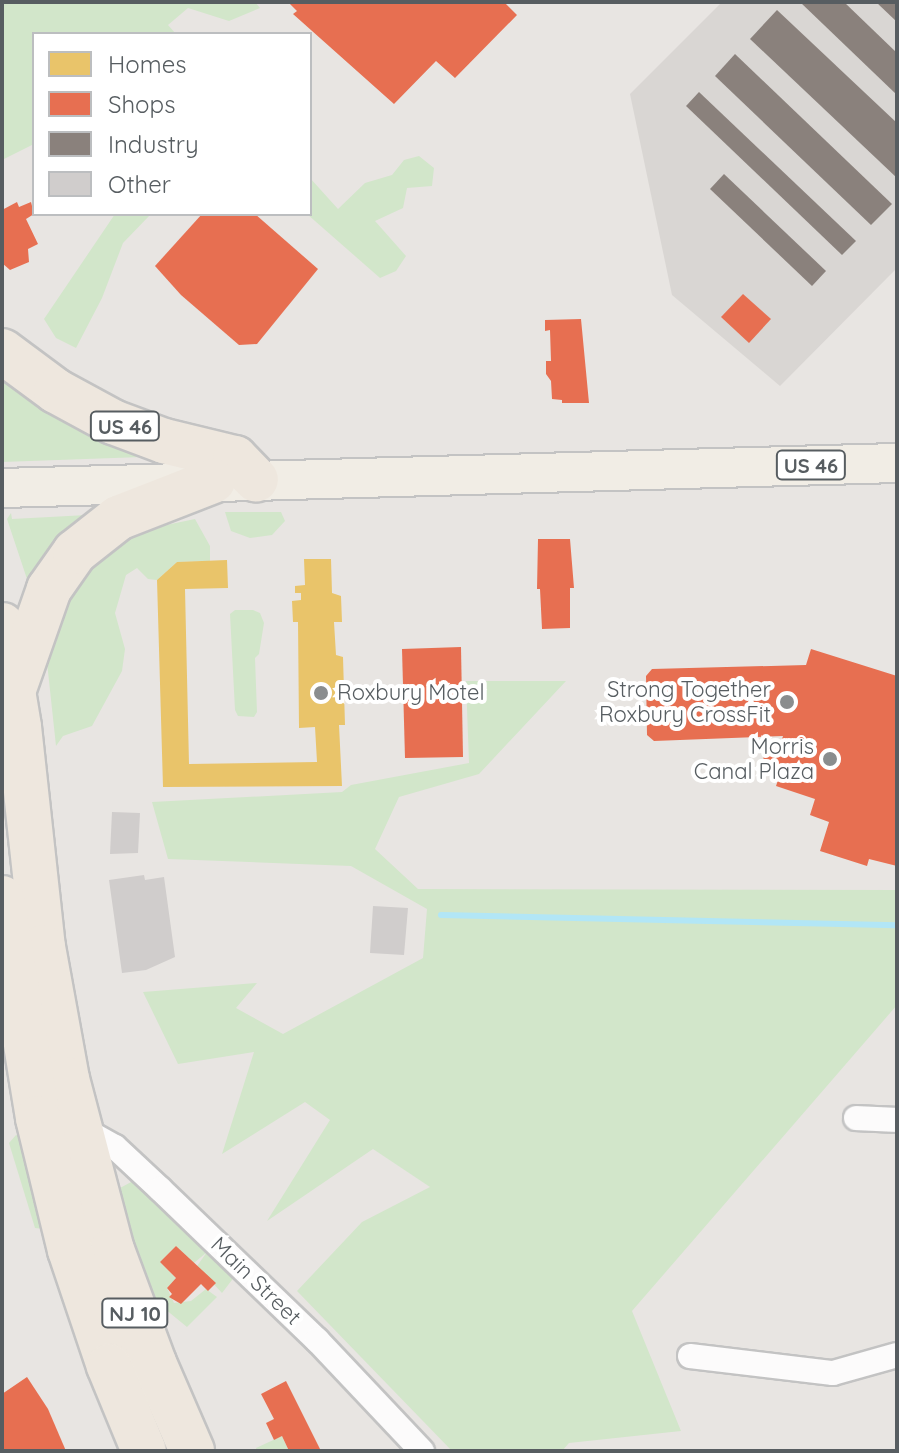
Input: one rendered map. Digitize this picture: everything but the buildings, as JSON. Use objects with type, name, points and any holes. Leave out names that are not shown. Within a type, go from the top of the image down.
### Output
[{"type":"highway","name":"US 46","points":[[2,351],[56,391],[113,422],[164,441],[235,458],[256,480]]},
{"type":"highway","points":[[14,691],[49,589],[75,552],[118,518],[213,481]]},
{"type":"highway","name":"NJ 10","points":[[2,625],[14,691],[43,947],[78,1126],[112,1250],[154,1363],[192,1451]]},
{"type":"highway","name":"NJ 10","points":[[2,898],[38,1118],[70,1250],[104,1353],[144,1451]]},
{"type":"main road","name":"US 46","points":[[2,488],[897,463]]},
{"type":"street","points":[[856,1118],[897,1120]]},
{"type":"street","name":"Main Street","points":[[78,1126],[115,1147],[160,1189],[317,1340],[422,1451]]},
{"type":"street","points":[[690,1356],[833,1373],[897,1355]]},
{"type":"shaded area","points":[[722,2],[897,2],[897,268],[780,386],[672,295],[630,94]]},
{"type":"green space","points":[[2,2],[255,2],[260,8],[229,21],[188,8],[168,25],[174,32],[32,32],[32,145],[2,160]]},
{"type":"green space","points":[[419,156],[434,168],[432,186],[407,188],[403,208],[375,221],[406,256],[396,271],[380,278],[309,216],[312,216],[312,180],[338,209],[365,183],[392,175],[404,160]]},
{"type":"green space","points":[[114,216],[149,216],[123,243],[102,298],[76,348],[56,338],[44,319]]},
{"type":"green space","points":[[2,369],[143,455],[142,457],[2,462]]},
{"type":"green space","points":[[225,512],[281,512],[285,521],[272,535],[250,538],[231,531]]},
{"type":"green space","points":[[11,513],[12,519],[87,515],[30,588],[7,519]]},
{"type":"green space","points":[[195,519],[210,546],[210,561],[177,562],[157,580],[148,579],[137,568],[126,575],[115,613],[125,649],[122,671],[92,726],[63,736],[56,746],[46,653],[51,621],[104,538]]},
{"type":"green space","points":[[235,610],[260,613],[264,623],[259,654],[255,658],[257,712],[254,717],[238,716],[235,710],[230,614]]},
{"type":"green space","points":[[466,681],[566,681],[479,774],[399,797],[375,849],[418,889],[897,890],[897,1005],[632,1311],[681,1431],[569,1443],[562,1451],[452,1451],[297,1291],[362,1222],[430,1187],[373,1149],[267,1221],[330,1120],[305,1102],[222,1154],[254,1052],[178,1064],[143,992],[257,983],[236,1008],[283,1034],[423,958],[427,909],[351,866],[168,859],[152,802],[342,792],[351,785],[469,763]]},
{"type":"green space","points":[[16,1135],[19,1136],[44,1229],[35,1228],[9,1143]]},
{"type":"green space","points":[[133,1181],[235,1276],[222,1293],[197,1266],[207,1252],[194,1263],[176,1246],[160,1262],[176,1278],[167,1288],[174,1303],[191,1301],[206,1289],[217,1297],[187,1327],[165,1309],[161,1313],[138,1259],[120,1194],[120,1188]]},
{"type":"green space","points":[[282,1436],[289,1451],[257,1451],[256,1448]]},
{"type":"waterway","points":[[441,915],[897,925]]},
{"type":"place","name":"Roxbury Motel","points":[[321,693]]},
{"type":"place","name":"Strong Together Roxbury CrossFit","points":[[787,702]]},
{"type":"place","name":"Morris Canal Plaza","points":[[830,759]]}]
